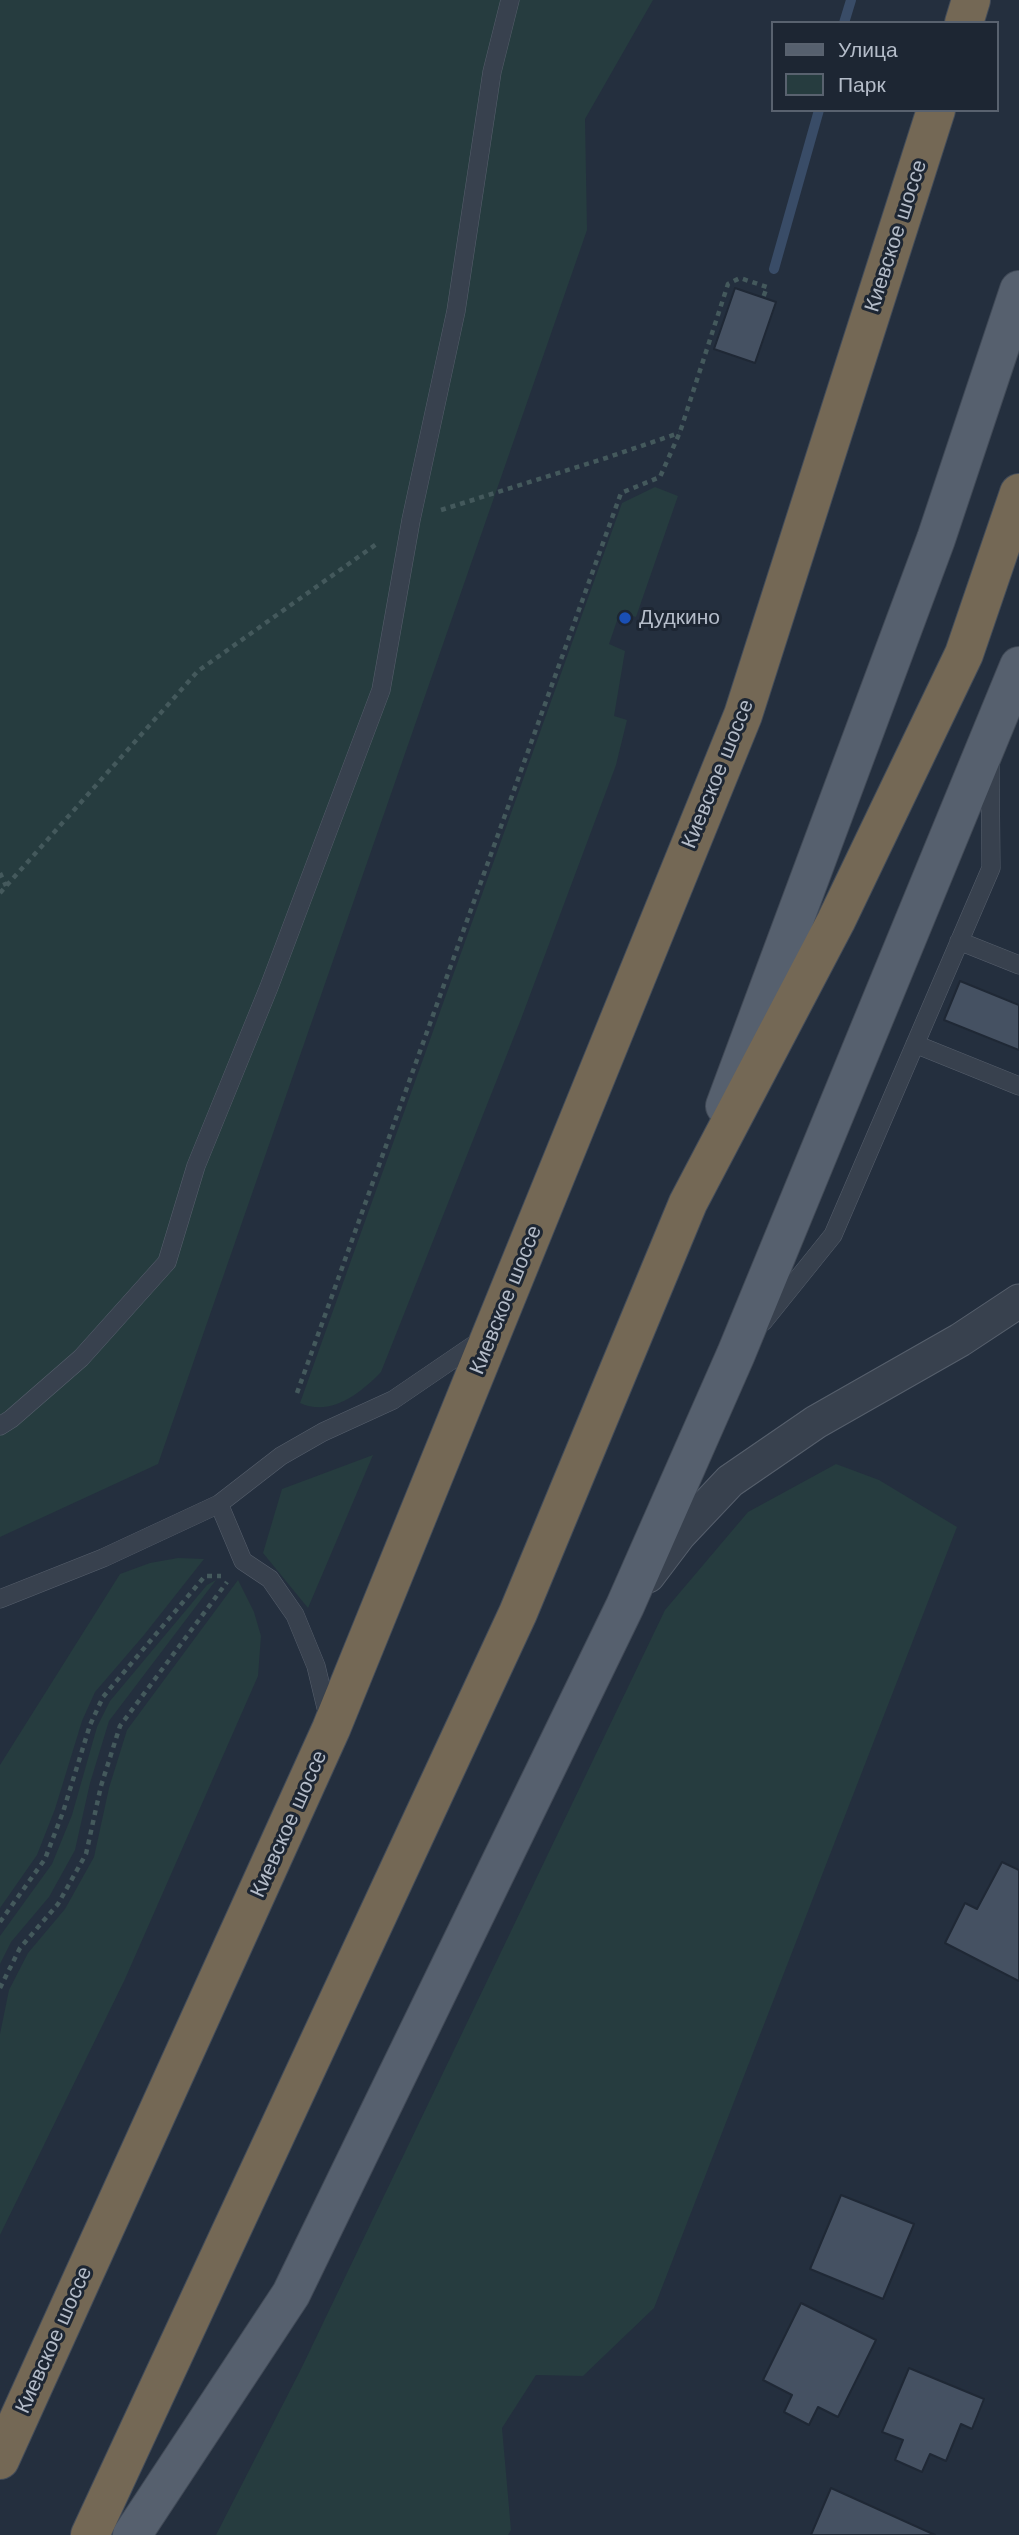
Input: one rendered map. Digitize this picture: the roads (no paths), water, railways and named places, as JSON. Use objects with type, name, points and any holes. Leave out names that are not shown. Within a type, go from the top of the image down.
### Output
[{"type":"highway","points":[[965,21],[971,0]]},
{"type":"highway","name":"Киевское шоссе","points":[[0,2460],[331,1729],[743,715],[935,112]]},
{"type":"highway","points":[[90,2535],[518,1613],[688,1203],[836,921],[964,654],[1019,493]]},
{"type":"main road","points":[[688,1203],[936,539],[1019,290]]},
{"type":"main road","points":[[132,2535],[291,2294],[625,1606],[736,1354],[1019,666]]},
{"type":"street","points":[[625,1606],[679,1535],[730,1481],[816,1422],[960,1340],[1019,1301]]},
{"type":"lane","points":[[0,1426],[81,1358],[167,1262],[197,1166],[269,987],[381,690],[411,520],[456,311],[492,72],[509,0]]},
{"type":"lane","points":[[736,1354],[833,1235],[991,868],[990,736]]},
{"type":"lane","points":[[959,941],[1019,965]]},
{"type":"lane","points":[[915,1044],[1019,1086]]},
{"type":"lane","points":[[0,1599],[103,1558],[219,1504],[281,1456],[323,1432],[393,1400],[494,1331]]},
{"type":"lane","points":[[219,1504],[243,1561],[270,1579],[295,1615],[316,1666],[331,1729]]},
{"type":"waterway","points":[[845,21],[851,0]]},
{"type":"waterway","points":[[774,269],[818,112]]},
{"type":"place","name":"Дудкино","points":[[625,618]]}]
